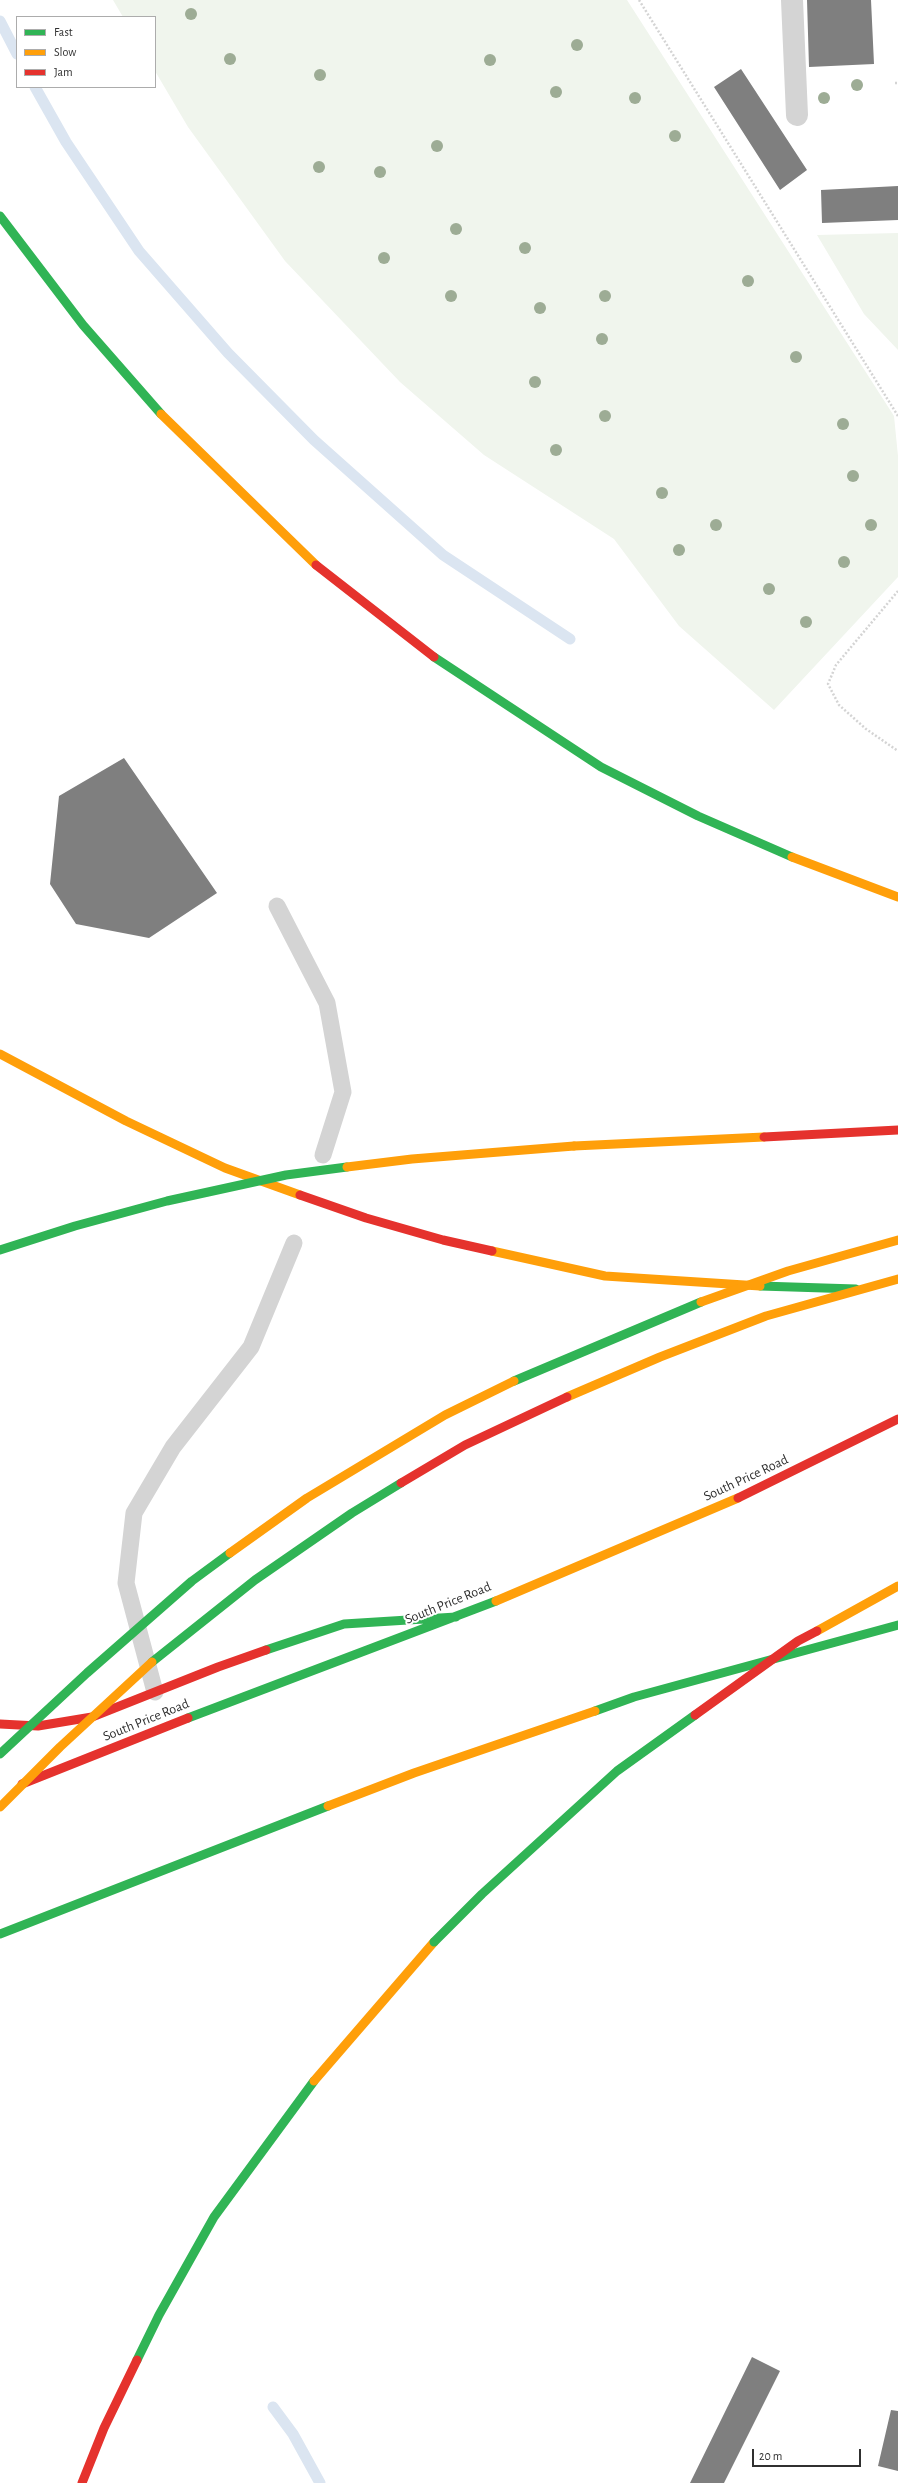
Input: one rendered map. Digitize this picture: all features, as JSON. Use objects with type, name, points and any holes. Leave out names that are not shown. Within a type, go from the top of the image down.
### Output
[{"type":"main road","points":[[0,216],[82,325],[157,410],[326,575],[420,648],[601,767],[698,816],[785,854],[898,897]]},
{"type":"main road","points":[[0,1054],[126,1121],[225,1168],[366,1218],[443,1240],[605,1276],[776,1287],[898,1289]]},
{"type":"main road","points":[[0,1250],[75,1226],[167,1201],[286,1175],[412,1159],[574,1146],[898,1130]]},
{"type":"main road","points":[[0,1754],[87,1673],[192,1581],[306,1498],[445,1415],[538,1369],[676,1311],[788,1271],[898,1240]]},
{"type":"main road","points":[[0,1807],[60,1747],[155,1659],[255,1580],[352,1513],[465,1445],[560,1400],[645,1363],[759,1319],[898,1279]]},
{"type":"main road","name":"South Price Road","points":[[0,1793],[236,1699],[456,1617],[703,1514],[788,1476],[898,1419]]},
{"type":"main road","points":[[82,2483],[104,2428],[159,2315],[214,2217],[322,2069],[434,1942],[482,1894],[617,1771],[798,1641],[898,1586]]},
{"type":"main road","points":[[0,1724],[38,1726],[92,1717],[218,1667],[344,1624],[456,1617]]},
{"type":"main road","points":[[0,1934],[414,1773],[634,1697],[898,1625]]},
{"type":"street","points":[[792,0],[797,115]]},
{"type":"lane","points":[[277,906],[327,1004],[330,1018],[343,1092],[323,1155]]},
{"type":"lane","points":[[155,1692],[126,1583],[134,1513],[173,1447],[251,1347],[294,1243]]},
{"type":"path","points":[[640,0],[898,416]]},
{"type":"path","points":[[898,591],[836,664],[828,684],[839,705],[866,729],[898,751]]},
{"type":"shaded area","points":[[113,0],[627,0],[894,416],[898,456],[898,577],[774,710],[679,626],[614,539],[484,455],[400,382],[285,261],[188,127],[156,73],[156,16],[122,16]]},
{"type":"shaded area","points":[[898,233],[898,350],[864,314],[817,235]]},
{"type":"building","points":[[807,0],[871,0],[874,64],[809,67]]},
{"type":"building","points":[[741,69],[807,170],[780,190],[714,87]]},
{"type":"building","points":[[898,186],[898,220],[822,223],[821,190]]},
{"type":"building","points":[[124,758],[217,893],[149,938],[76,924],[50,884],[59,796]]},
{"type":"building","points":[[752,2357],[780,2371],[724,2483],[690,2483]]},
{"type":"building","points":[[891,2410],[898,2411],[898,2471],[878,2466]]},
{"type":"waterway","points":[[0,21],[16,52]]},
{"type":"waterway","points":[[36,88],[66,142],[139,251],[228,353],[314,440],[443,555],[570,639]]},
{"type":"waterway","points":[[273,2407],[293,2434],[320,2483]]},
{"type":"traffic: fast","points":[[0,216],[83,325],[161,414]]},
{"type":"traffic: fast","points":[[434,657],[601,767],[698,816],[792,857]]},
{"type":"traffic: fast","points":[[0,1250],[75,1226],[167,1201],[286,1175],[347,1167]]},
{"type":"traffic: fast","points":[[760,1286],[856,1289]]},
{"type":"traffic: fast","points":[[514,1381],[701,1302]]},
{"type":"traffic: fast","points":[[152,1662],[255,1580],[352,1513],[401,1483]]},
{"type":"traffic: fast","points":[[0,1754],[87,1673],[192,1581],[230,1553]]},
{"type":"traffic: fast","points":[[188,1718],[496,1601]]},
{"type":"traffic: fast","points":[[266,1650],[344,1624],[456,1617]]},
{"type":"traffic: fast","points":[[595,1711],[634,1697],[898,1625]]},
{"type":"traffic: fast","points":[[434,1942],[482,1894],[617,1771],[695,1715]]},
{"type":"traffic: fast","points":[[0,1934],[328,1806]]},
{"type":"traffic: fast","points":[[137,2360],[159,2315],[214,2217],[314,2081]]},
{"type":"traffic: slow","points":[[161,414],[316,565]]},
{"type":"traffic: slow","points":[[792,857],[898,897]]},
{"type":"traffic: slow","points":[[0,1054],[126,1121],[225,1168],[300,1195]]},
{"type":"traffic: slow","points":[[574,1146],[764,1137]]},
{"type":"traffic: slow","points":[[347,1167],[412,1159],[574,1146]]},
{"type":"traffic: slow","points":[[701,1302],[788,1271],[898,1240]]},
{"type":"traffic: slow","points":[[492,1251],[605,1276],[760,1286]]},
{"type":"traffic: slow","points":[[567,1397],[660,1357],[766,1316],[898,1279]]},
{"type":"traffic: slow","points":[[230,1553],[307,1498],[445,1415],[514,1381]]},
{"type":"traffic: slow","points":[[496,1601],[738,1498]]},
{"type":"traffic: slow","points":[[817,1631],[898,1586]]},
{"type":"traffic: slow","points":[[0,1807],[60,1747],[152,1662]]},
{"type":"traffic: slow","points":[[328,1806],[414,1773],[595,1711]]},
{"type":"traffic: slow","points":[[314,2081],[434,1942]]},
{"type":"traffic: jam","points":[[316,565],[434,657]]},
{"type":"traffic: jam","points":[[764,1137],[898,1130]]},
{"type":"traffic: jam","points":[[300,1195],[366,1218],[443,1240],[492,1251]]},
{"type":"traffic: jam","points":[[401,1483],[465,1445],[567,1397]]},
{"type":"traffic: jam","points":[[738,1498],[898,1419]]},
{"type":"traffic: jam","points":[[695,1715],[798,1641],[817,1631]]},
{"type":"traffic: jam","points":[[0,1724],[38,1726],[92,1717],[218,1667],[266,1650]]},
{"type":"traffic: jam","points":[[22,1784],[188,1718]]},
{"type":"traffic: jam","points":[[82,2483],[104,2428],[137,2360]]}]
